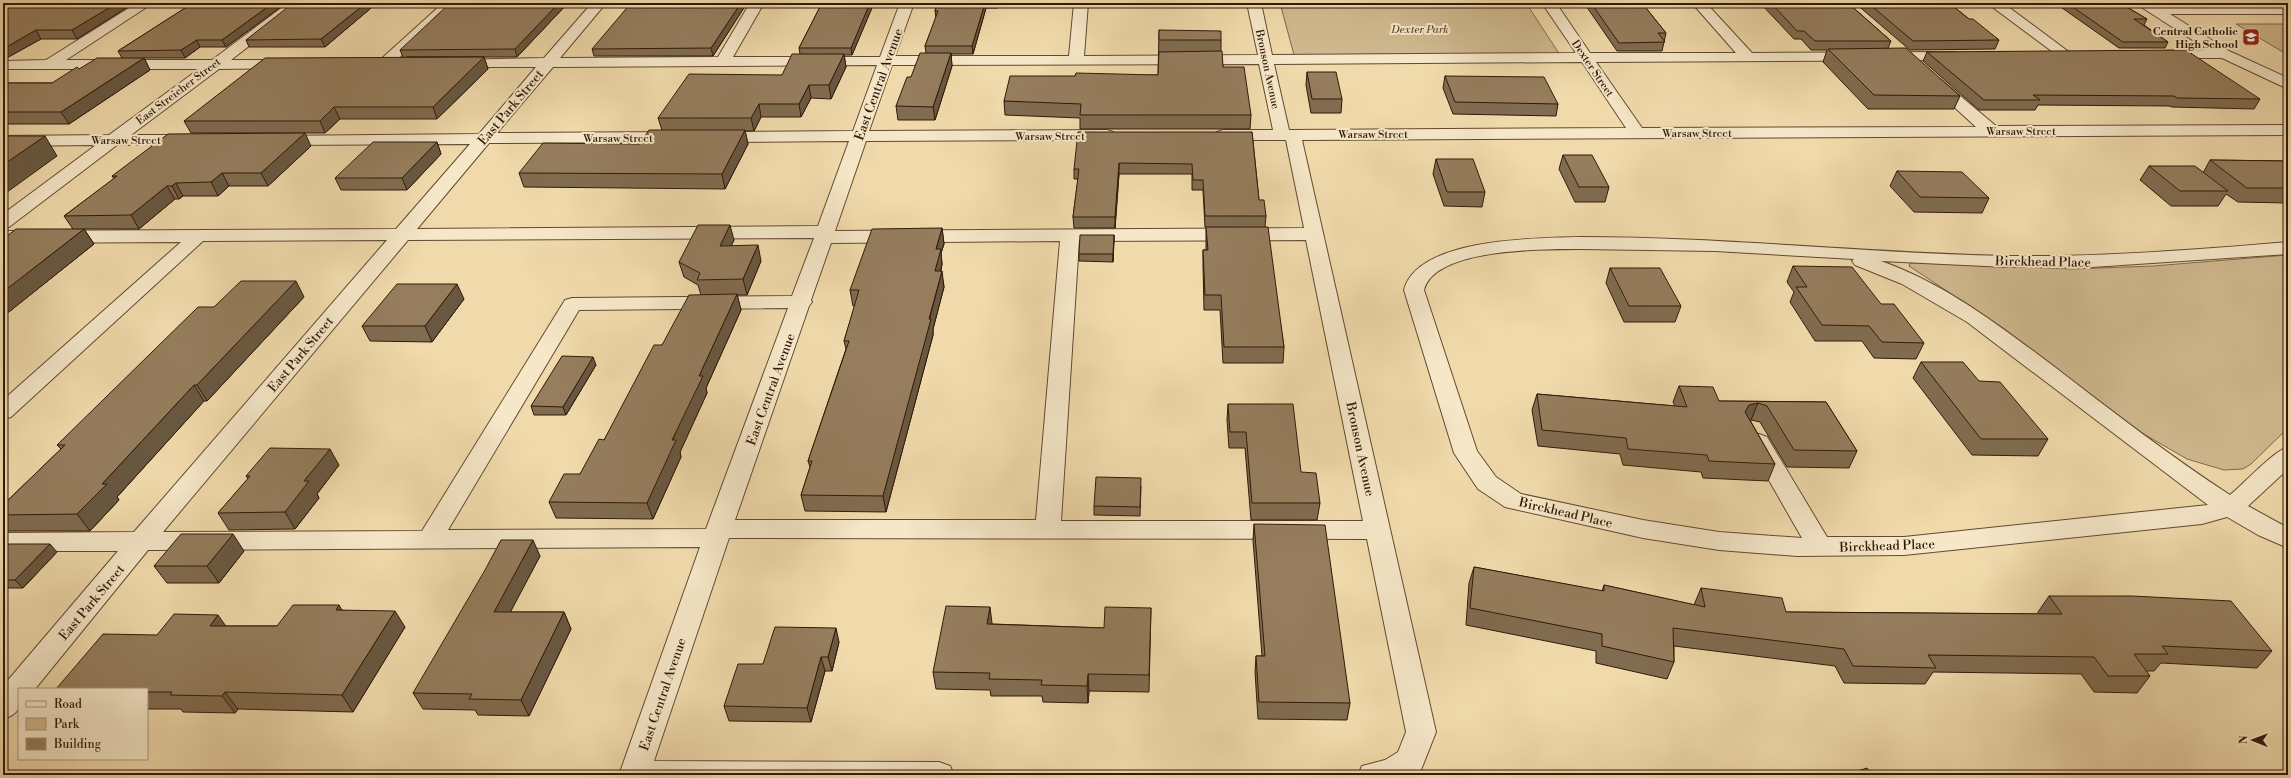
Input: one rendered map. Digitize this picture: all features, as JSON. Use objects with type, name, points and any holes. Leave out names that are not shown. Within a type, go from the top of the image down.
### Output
[{"type":"street","points":[[49,65],[146,3]]},
{"type":"street","name":"East Streicher Street","points":[[3,223],[297,3]]},
{"type":"street","points":[[385,63],[451,3]]},
{"type":"street","name":"East Park Street","points":[[19,688],[141,541],[599,3]]},
{"type":"street","points":[[723,61],[756,3]]},
{"type":"street","name":"East Central Avenue","points":[[634,774],[717,533],[802,302],[859,136],[907,3]]},
{"type":"street","points":[[1076,60],[1080,3]]},
{"type":"street","name":"Bronson Avenue","points":[[1254,3],[1266,59],[1314,234],[1422,732],[1410,761],[1391,772],[1373,775]]},
{"type":"street","name":"Dexter Street","points":[[1549,3],[1637,133]]},
{"type":"street","points":[[1699,3],[1748,57]]},
{"type":"street","points":[[1994,3],[2066,55]]},
{"type":"street","points":[[2148,6],[2288,10]]},
{"type":"street","points":[[2148,6],[2288,93]]},
{"type":"street","points":[[1889,42],[1991,131]]},
{"type":"street","points":[[2150,55],[2225,54],[2288,84]]},
{"type":"street","points":[[2042,55],[2081,55]]},
{"type":"street","points":[[440,63],[1970,56]]},
{"type":"street","points":[[370,63],[409,63]]},
{"type":"street","points":[[3,65],[301,64]]},
{"type":"street","name":"Warsaw Street","points":[[1207,135],[2288,130]]},
{"type":"street","name":"Warsaw Street","points":[[259,140],[1120,135]]},
{"type":"street","name":"Warsaw Street","points":[[3,141],[203,140]]},
{"type":"street","points":[[3,237],[826,234],[1070,236],[1314,234]]},
{"type":"street","points":[[3,412],[198,236]]},
{"type":"street","points":[[1048,529],[1070,236]]},
{"type":"street","name":"Birckhead Place","points":[[2288,248],[2144,259],[2065,262],[1940,258],[1798,249],[1614,242],[1521,247],[1486,251],[1444,260],[1433,265],[1422,273],[1415,283],[1414,290],[1466,453],[1483,478],[1499,492],[1514,501],[1679,536],[1760,544],[1867,548],[1940,543],[2202,515],[2231,507],[2255,488],[2288,455]]},
{"type":"street","name":"Birckhead Place","points":[[1798,249],[1854,258],[1887,269],[1923,285],[1992,330],[2162,460],[2231,507],[2288,539]]},
{"type":"street","points":[[429,540],[572,304],[802,302]]},
{"type":"street","points":[[1751,428],[1820,547]]},
{"type":"street","points":[[3,542],[429,540],[717,533],[1048,529],[1378,530]]},
{"type":"street","name":"East Park Street","points":[[3,707],[18,689]]},
{"type":"street","points":[[634,774],[939,775]]},
{"type":"green space","name":"Dexter Park","points":[[1280,3],[1526,3],[1560,55],[1294,55]]},
{"type":"green space","points":[[2236,24],[2288,24],[2288,55]]},
{"type":"green space","points":[[2288,255],[2288,428],[2251,464],[2243,469],[2224,470],[2187,459],[2142,433],[2003,328],[1909,266],[1910,263],[1916,263],[2072,269],[2153,266]]},
{"type":"building","points":[[9,3],[117,3],[72,30],[36,30],[3,49],[3,6]]},
{"type":"building","points":[[193,3],[273,3],[222,40],[197,40],[181,50],[118,51]]},
{"type":"building","points":[[293,3],[366,3],[321,39],[246,40]]},
{"type":"building","points":[[450,3],[559,3],[515,49],[400,50]]},
{"type":"building","points":[[631,3],[741,3],[711,48],[592,49]]},
{"type":"building","points":[[822,3],[870,3],[851,48],[799,48]]},
{"type":"building","points":[[937,3],[985,3],[972,46],[925,46],[938,11],[935,11]]},
{"type":"building","points":[[1591,3],[1642,3],[1666,33],[1658,33],[1665,42],[1619,43]]},
{"type":"building","points":[[1771,3],[1848,3],[1891,41],[1815,41],[1804,31],[1797,31]]},
{"type":"building","points":[[1868,3],[1949,3],[1969,19],[1973,19],[1999,40],[1913,41]]},
{"type":"building","points":[[2067,3],[2120,3],[2147,19],[2134,19],[2168,42],[2123,42]]},
{"type":"building","points":[[1159,30],[1221,31],[1221,40],[1159,40]]},
{"type":"building","points":[[1906,48],[1960,96],[1874,95],[1828,49]]},
{"type":"building","points":[[2186,50],[2260,99],[2177,98],[2174,96],[2033,95],[2040,100],[1984,100],[1927,52]]},
{"type":"building","points":[[1222,51],[1223,67],[1244,67],[1251,115],[1080,115],[1081,104],[1004,101],[1010,76],[1075,76],[1076,73],[1158,75],[1159,52]]},
{"type":"building","points":[[920,53],[951,53],[933,107],[896,106],[907,77],[911,77]]},
{"type":"building","points":[[792,54],[844,54],[829,85],[809,85],[799,104],[759,104],[751,118],[658,118],[689,74],[782,75]]},
{"type":"building","points":[[484,57],[433,107],[334,107],[320,121],[184,121],[265,58]]},
{"type":"building","points":[[97,58],[144,58],[61,112],[3,112],[3,83],[52,83],[77,67],[79,69]]},
{"type":"building","points":[[1307,72],[1336,72],[1342,99],[1312,99]]},
{"type":"building","points":[[1445,76],[1544,77],[1558,104],[1455,102]]},
{"type":"building","points":[[649,130],[745,130],[722,174],[519,173],[543,143],[640,144]]},
{"type":"building","points":[[1078,132],[1252,132],[1259,200],[1264,200],[1266,216],[1205,216],[1203,180],[1193,180],[1192,164],[1119,163],[1115,217],[1073,217],[1079,169],[1074,169]]},
{"type":"building","points":[[305,133],[261,173],[222,173],[211,182],[176,183],[172,186],[167,186],[131,215],[64,216],[117,176],[112,176],[168,134]]},
{"type":"building","points":[[3,136],[45,136],[3,165]]},
{"type":"building","points":[[373,142],[437,142],[402,178],[335,178]]},
{"type":"building","points":[[1563,155],[1592,155],[1609,187],[1579,187]]},
{"type":"building","points":[[1436,159],[1473,159],[1485,192],[1447,192]]},
{"type":"building","points":[[2210,160],[2288,161],[2288,188],[2247,188]]},
{"type":"building","points":[[2149,166],[2195,166],[2228,191],[2180,191]]},
{"type":"building","points":[[1897,171],[1962,172],[1989,198],[1920,197]]},
{"type":"building","points":[[698,225],[730,225],[720,246],[758,245],[743,279],[697,280],[700,273],[679,262]]},
{"type":"building","points":[[1206,227],[1268,227],[1284,347],[1224,347],[1221,295],[1205,295],[1203,250],[1208,250]]},
{"type":"building","points":[[942,228],[936,249],[941,249],[935,271],[942,271],[929,319],[931,319],[883,496],[801,495],[812,461],[808,461],[849,341],[844,341],[859,290],[850,290],[872,229]]},
{"type":"building","points":[[16,229],[84,229],[3,292],[3,239]]},
{"type":"building","points":[[1080,235],[1114,235],[1113,254],[1079,254]]},
{"type":"building","points":[[1793,266],[1852,267],[1881,304],[1894,304],[1924,343],[1882,342],[1869,326],[1822,325],[1796,287],[1807,287]]},
{"type":"building","points":[[1610,268],[1660,268],[1681,306],[1629,306]]},
{"type":"building","points":[[241,281],[296,281],[197,385],[194,385],[102,484],[107,484],[77,514],[3,515],[3,505],[65,445],[57,445],[198,307],[214,307]]},
{"type":"building","points":[[397,284],[457,284],[425,326],[362,326]]},
{"type":"building","points":[[737,294],[699,376],[703,376],[672,440],[676,440],[647,503],[549,502],[564,474],[580,474],[599,439],[604,440],[654,345],[662,345],[689,295]]},
{"type":"building","points":[[562,356],[593,357],[563,407],[531,406]]},
{"type":"building","points":[[1921,362],[1963,362],[1979,381],[2000,382],[2048,439],[1981,439]]},
{"type":"building","points":[[1679,386],[1713,387],[1719,401],[1826,402],[1857,451],[1794,450],[1767,406],[1758,403],[1749,405],[1745,412],[1775,464],[1709,461],[1707,455],[1628,449],[1626,438],[1542,430],[1537,394],[1687,407]]},
{"type":"building","points":[[1228,404],[1293,404],[1301,472],[1316,473],[1320,503],[1252,503],[1246,432],[1230,432]]},
{"type":"building","points":[[270,448],[330,449],[304,481],[309,481],[285,512],[218,513],[250,476],[246,476]]},
{"type":"building","points":[[1096,477],[1141,478],[1140,507],[1094,506]]},
{"type":"building","points":[[1254,524],[1325,525],[1350,703],[1259,702],[1256,656],[1265,656]]},
{"type":"building","points":[[181,534],[233,534],[207,566],[154,566]]},
{"type":"building","points":[[501,540],[533,540],[494,612],[564,612],[521,700],[469,699],[472,694],[413,693],[485,570]]},
{"type":"building","points":[[3,544],[50,544],[15,580],[3,580]]},
{"type":"building","points":[[1474,567],[1604,591],[1604,585],[1705,607],[1701,588],[1782,598],[1786,612],[2062,614],[2049,596],[2132,596],[2231,601],[2272,651],[2162,646],[2168,654],[2134,654],[2150,676],[2108,676],[2094,657],[1928,655],[1936,668],[1853,666],[1844,649],[1673,628],[1674,662],[1602,646],[1602,634],[1470,608]]},
{"type":"building","points":[[293,605],[339,605],[336,610],[395,611],[342,695],[225,692],[222,696],[170,695],[172,692],[148,692],[148,688],[57,688],[103,634],[157,635],[174,614],[218,615],[210,626],[277,626]]},
{"type":"building","points":[[946,606],[990,607],[987,624],[1104,628],[1105,607],[1151,608],[1149,675],[1088,674],[1087,686],[1041,685],[1042,680],[989,679],[990,673],[933,672]]},
{"type":"building","points":[[775,627],[836,628],[828,657],[821,657],[807,708],[724,706],[738,664],[763,664]]},
{"type":"building","points":[[1867,768],[1873,775],[1845,775]]},
{"type":"place","name":"Central Catholic High School","points":[[2251,37]]}]
